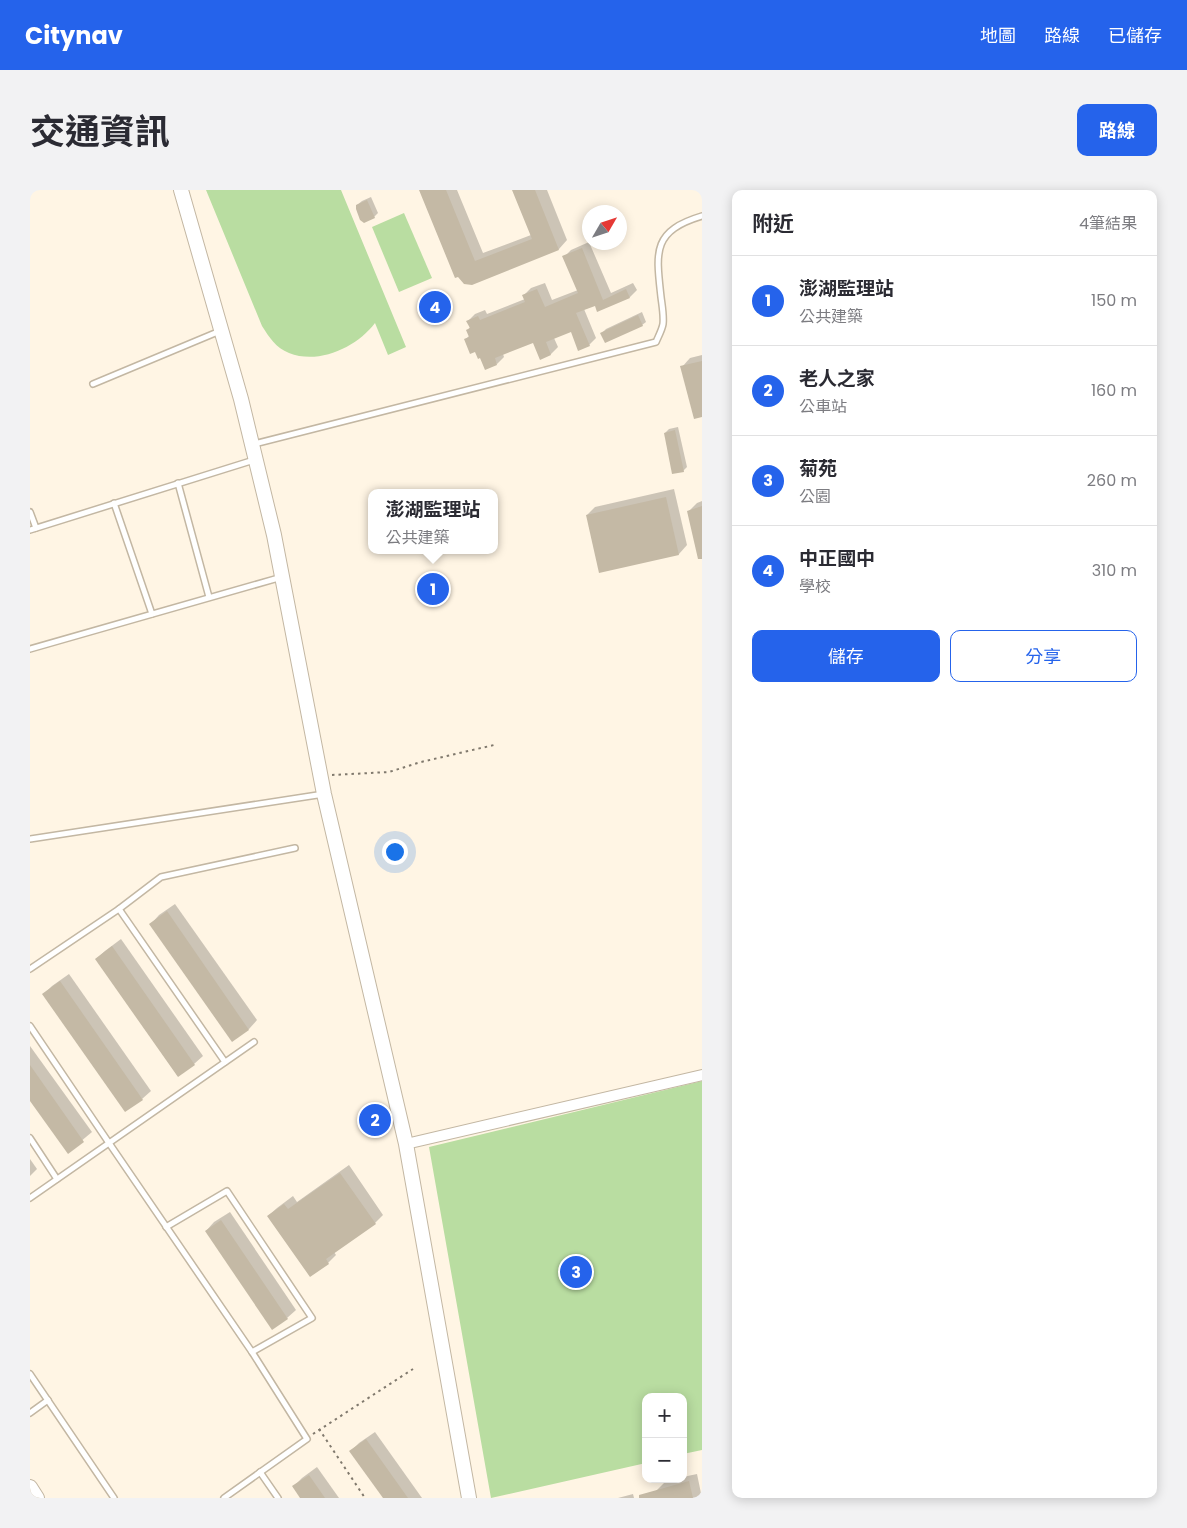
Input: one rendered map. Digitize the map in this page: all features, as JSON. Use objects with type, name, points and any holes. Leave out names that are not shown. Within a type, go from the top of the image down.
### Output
[{"type":"main road","points":[[181,190],[257,459],[283,577],[320,776],[406,1144],[469,1498]]},
{"type":"main road","points":[[30,1487],[37,1498]]},
{"type":"street","points":[[406,1144],[702,1075]]},
{"type":"lane","points":[[253,444],[656,342],[663,325],[658,268],[661,243],[670,230],[689,220],[702,216]]},
{"type":"lane","points":[[93,384],[222,330]]},
{"type":"lane","points":[[30,530],[257,459]]},
{"type":"lane","points":[[178,483],[209,598]]},
{"type":"lane","points":[[114,503],[152,614]]},
{"type":"lane","points":[[30,512],[36,528]]},
{"type":"lane","points":[[30,649],[283,577]]},
{"type":"lane","points":[[30,839],[324,794]]},
{"type":"lane","points":[[30,969],[119,910],[162,877],[295,848]]},
{"type":"lane","points":[[119,910],[225,1062]]},
{"type":"lane","points":[[30,1026],[252,1352],[307,1439],[224,1498]]},
{"type":"lane","points":[[30,1198],[254,1042]]},
{"type":"lane","points":[[30,1138],[57,1179]]},
{"type":"lane","points":[[166,1228],[227,1191],[312,1318],[252,1352]]},
{"type":"lane","points":[[30,1374],[114,1498]]},
{"type":"lane","points":[[30,1413],[48,1400]]},
{"type":"lane","points":[[260,1472],[278,1498]]},
{"type":"path","points":[[320,776],[389,772],[421,762],[494,745]]},
{"type":"path","points":[[307,1439],[319,1428],[413,1368]]},
{"type":"path","points":[[319,1428],[365,1498]]},
{"type":"green space","points":[[206,190],[341,190],[406,347],[388,355],[375,323],[358,340],[336,352],[325,355],[301,356],[280,348],[262,326]]},
{"type":"green space","points":[[404,213],[432,278],[399,292],[372,227]]},
{"type":"green space","points":[[702,1081],[702,1450],[687,1453],[687,1393],[642,1393],[642,1464],[491,1498],[429,1147]]},
{"type":"building","points":[[419,190],[446,190],[475,261],[532,239],[512,190],[535,190],[559,250],[472,285],[464,284],[458,277],[455,278]]},
{"type":"building","points":[[367,200],[375,218],[364,223],[360,220],[356,205]]},
{"type":"building","points":[[582,248],[603,300],[626,289],[630,298],[597,312],[595,306],[576,313],[590,346],[578,351],[571,332],[546,342],[551,355],[540,360],[533,343],[495,358],[497,365],[485,370],[475,352],[470,354],[464,339],[469,337],[466,330],[470,328],[466,321],[478,316],[480,320],[525,302],[522,295],[537,289],[545,307],[578,293],[562,256]]},
{"type":"building","points":[[638,315],[643,326],[605,343],[600,333]]},
{"type":"building","points":[[702,361],[702,417],[694,419],[680,366]]},
{"type":"building","points":[[675,430],[684,472],[672,474],[664,433]]},
{"type":"building","points":[[666,497],[679,555],[599,573],[586,515]]},
{"type":"building","points":[[702,506],[702,559],[698,559],[687,511]]},
{"type":"building","points":[[167,911],[249,1030],[232,1042],[149,924]]},
{"type":"building","points":[[112,946],[195,1065],[178,1077],[95,959]]},
{"type":"building","points":[[60,981],[143,1100],[125,1112],[42,994]]},
{"type":"building","points":[[30,1065],[84,1142],[68,1154],[30,1101]]},
{"type":"building","points":[[340,1173],[376,1224],[326,1259],[329,1264],[310,1277],[267,1216],[284,1204],[288,1209]]},
{"type":"building","points":[[221,1220],[288,1319],[272,1330],[205,1231]]},
{"type":"building","points":[[366,1439],[408,1498],[383,1498],[349,1451]]},
{"type":"building","points":[[309,1475],[325,1498],[300,1498],[292,1486]]},
{"type":"building","points":[[689,1481],[693,1498],[639,1498],[639,1495]]},
{"type":"place","name":"中正國中","points":[[435,307]]},
{"type":"place","name":"澎湖監理站","points":[[433,589]]},
{"type":"place","name":"老人之家","points":[[375,1120]]},
{"type":"place","name":"菊苑","points":[[576,1272]]}]
